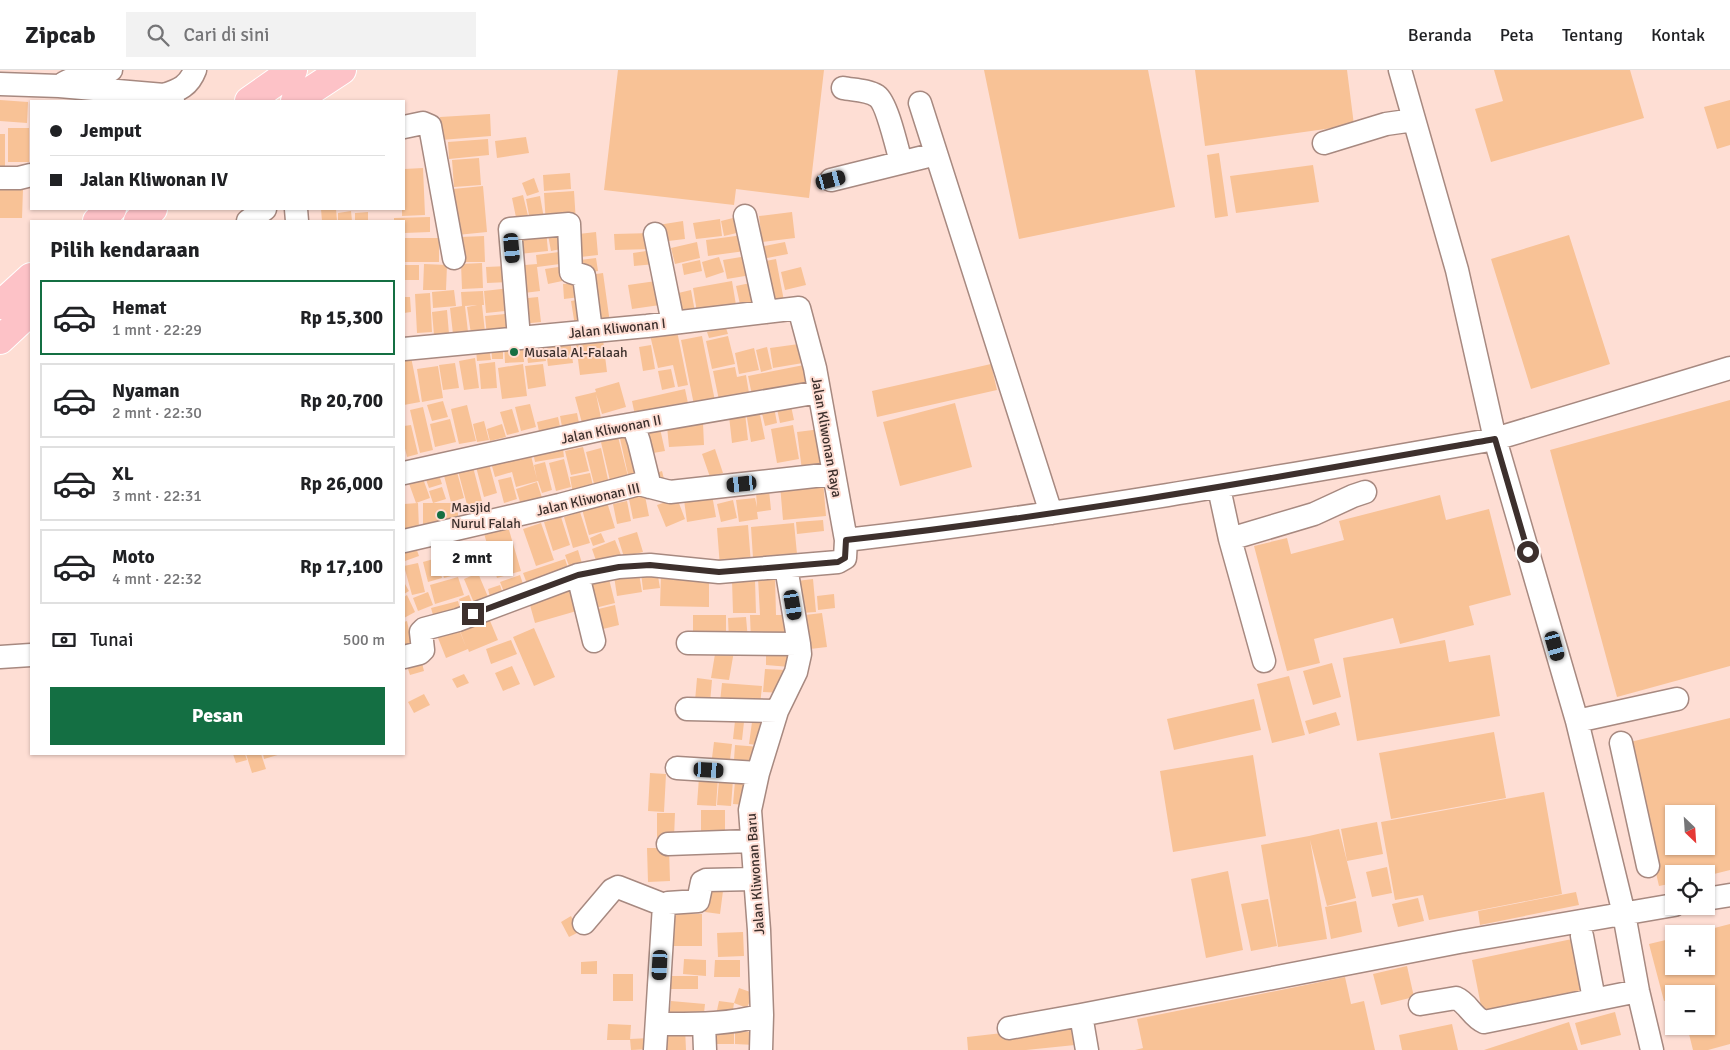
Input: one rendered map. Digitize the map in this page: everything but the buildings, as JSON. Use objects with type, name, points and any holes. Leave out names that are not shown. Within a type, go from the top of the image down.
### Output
[{"type":"highway","points":[[251,100],[293,70]]},
{"type":"highway","points":[[297,100],[342,70]]},
{"type":"highway","points":[[98,220],[111,210]]},
{"type":"highway","points":[[139,220],[152,210]]},
{"type":"highway","points":[[0,305],[30,278]]},
{"type":"highway","points":[[0,340],[30,313]]},
{"type":"street","points":[[0,84],[35,93],[59,86],[76,77],[111,70]]},
{"type":"street","points":[[59,86],[170,99],[188,84],[195,70]]},
{"type":"street","points":[[1400,70],[1457,270],[1495,439],[1576,721],[1624,914],[1638,991],[1652,1050]]},
{"type":"street","points":[[843,88],[879,97],[885,109],[901,162]]},
{"type":"street","points":[[920,102],[1051,513]]},
{"type":"street","points":[[1324,143],[1386,124],[1414,120]]},
{"type":"street","points":[[405,127],[423,123],[430,126],[454,258]]},
{"type":"street","points":[[831,180],[936,154]]},
{"type":"street","points":[[0,178],[19,178],[30,175]]},
{"type":"street","points":[[249,220],[264,210]]},
{"type":"street","points":[[746,216],[766,312]]},
{"type":"street","points":[[519,338],[510,229],[569,224],[570,272],[584,276],[590,331]]},
{"type":"street","points":[[655,234],[673,323]]},
{"type":"street","name":"Jalan Kliwonan I","points":[[405,349],[673,323],[800,308]]},
{"type":"street","name":"Jalan Kliwonan Raya","points":[[786,566],[838,562],[845,558],[846,540],[820,392],[800,308]]},
{"type":"street","points":[[846,540],[936,530],[1219,488],[1495,439],[1730,368]]},
{"type":"street","name":"Jalan Kliwonan II","points":[[405,473],[598,430],[820,392]]},
{"type":"street","points":[[633,424],[650,487]]},
{"type":"street","name":"Jalan Kliwonan III","points":[[405,541],[560,505],[638,484],[670,492],[834,474]]},
{"type":"street","points":[[1219,488],[1230,539],[1264,661]]},
{"type":"street","points":[[1230,539],[1314,514],[1364,492]]},
{"type":"street","points":[[405,657],[422,650],[421,632],[424,629],[458,620],[578,575],[619,567],[650,565],[719,572],[786,566]]},
{"type":"street","name":"Jalan Kliwonan Baru","points":[[761,1050],[762,1015],[759,930],[750,810],[758,773],[777,711],[796,672],[800,654],[800,644],[786,566]]},
{"type":"street","points":[[578,575],[594,642]]},
{"type":"street","points":[[688,643],[800,644]]},
{"type":"street","points":[[0,657],[30,654]]},
{"type":"street","points":[[1576,721],[1677,700]]},
{"type":"street","points":[[687,709],[777,711]]},
{"type":"street","points":[[1621,743],[1648,866]]},
{"type":"street","points":[[677,768],[758,773]]},
{"type":"street","points":[[1600,816],[1635,807]]},
{"type":"street","points":[[668,844],[751,841]]},
{"type":"street","points":[[664,905],[668,902],[698,901],[702,882],[706,880],[754,879]]},
{"type":"street","points":[[584,923],[612,890],[618,887],[664,905]]},
{"type":"street","points":[[1715,898],[1730,895]]},
{"type":"street","points":[[655,1050],[664,905]]},
{"type":"street","points":[[1009,1028],[1459,942],[1665,907]]},
{"type":"street","points":[[1582,936],[1594,1000]]},
{"type":"street","points":[[1420,1004],[1456,998],[1462,1000],[1479,1020],[1484,1022],[1638,991]]},
{"type":"street","points":[[657,1024],[704,1024],[762,1015]]},
{"type":"street","points":[[1081,1015],[1087,1050]]},
{"type":"street","points":[[704,1024],[705,1050]]},
{"type":"place","name":"Musala Al-Falaah","points":[[514,352]]},
{"type":"place","name":"Masjid Nurul Falah","points":[[441,515]]},
{"type":"route","points":[[473,614],[578,575],[619,567],[650,565],[719,572],[838,562],[844,560],[846,556],[846,540],[945,528],[1219,488],[1495,439],[1528,552]]}]
